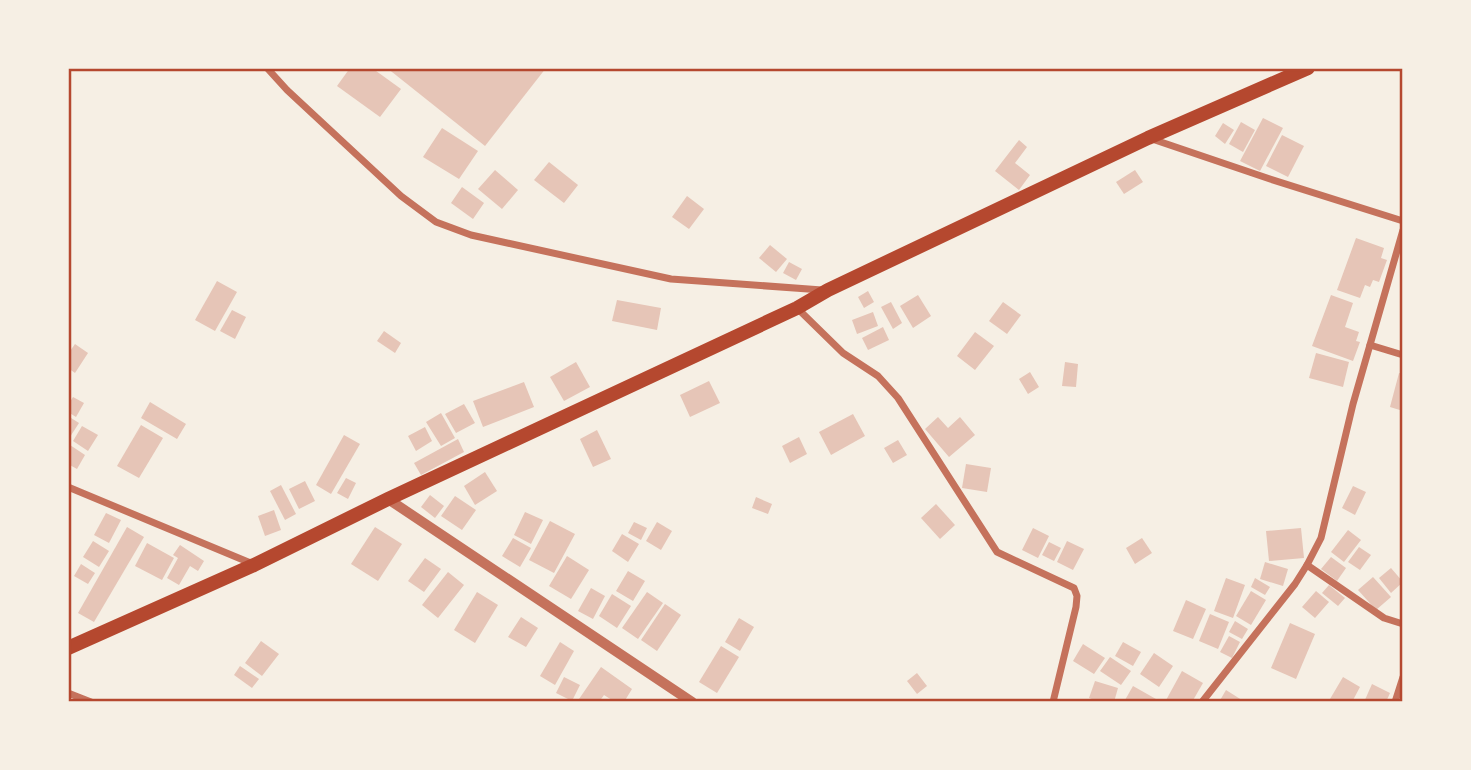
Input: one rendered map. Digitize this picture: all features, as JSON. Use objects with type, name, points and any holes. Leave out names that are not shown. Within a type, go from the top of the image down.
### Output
[{"type":"highway","points":[[68,648],[254,565],[388,499],[797,308],[828,290],[1148,138],[1308,68]]},
{"type":"street","points":[[267,68],[401,196],[436,222],[471,235],[671,279],[828,290]]},
{"type":"street","points":[[1148,138],[1403,221]]},
{"type":"street","points":[[1202,702],[1295,584],[1321,538],[1353,404],[1403,230]]},
{"type":"street","points":[[797,308],[843,353],[878,376],[898,398],[997,552],[1074,588],[1077,596],[1076,607],[1053,702]]},
{"type":"street","points":[[1370,345],[1403,355]]},
{"type":"street","points":[[68,487],[254,565]]},
{"type":"street","points":[[388,499],[692,702]]},
{"type":"street","points":[[1307,565],[1378,615],[1403,624]]},
{"type":"street","points":[[1395,702],[1403,677]]},
{"type":"street","points":[[68,693],[92,702]]},
{"type":"building","points":[[350,68],[372,68],[401,89],[380,117],[337,86]]},
{"type":"building","points":[[387,68],[546,68],[485,146]]},
{"type":"building","points":[[1263,118],[1283,128],[1260,171],[1240,161]]},
{"type":"building","points":[[1241,122],[1255,130],[1243,152],[1229,144]]},
{"type":"building","points":[[1223,123],[1234,130],[1225,144],[1215,136]]},
{"type":"building","points":[[442,128],[478,151],[459,179],[423,157]]},
{"type":"building","points":[[1282,135],[1304,146],[1288,177],[1266,166]]},
{"type":"building","points":[[1019,140],[1027,147],[1015,163],[1030,175],[1019,190],[995,171]]},
{"type":"building","points":[[549,162],[578,185],[564,203],[534,180]]},
{"type":"building","points":[[495,170],[518,190],[502,209],[478,189]]},
{"type":"building","points":[[1135,170],[1143,182],[1124,194],[1116,182]]},
{"type":"building","points":[[462,187],[484,203],[473,219],[451,203]]},
{"type":"building","points":[[687,196],[704,209],[689,229],[672,217]]},
{"type":"building","points":[[1356,238],[1384,248],[1381,258],[1387,260],[1379,282],[1373,280],[1370,287],[1365,285],[1360,298],[1337,290]]},
{"type":"building","points":[[770,245],[787,259],[776,272],[759,258]]},
{"type":"building","points":[[789,262],[802,269],[796,280],[783,273]]},
{"type":"building","points":[[217,281],[237,292],[215,331],[195,320]]},
{"type":"building","points":[[868,291],[874,302],[864,308],[858,297]]},
{"type":"building","points":[[918,295],[931,316],[913,328],[900,306]]},
{"type":"building","points":[[1331,295],[1353,303],[1345,327],[1359,332],[1356,341],[1360,342],[1353,361],[1312,346]]},
{"type":"building","points":[[617,300],[661,308],[657,330],[612,321]]},
{"type":"building","points":[[891,302],[902,323],[893,329],[881,307]]},
{"type":"building","points":[[1003,302],[1021,315],[1007,334],[989,321]]},
{"type":"building","points":[[232,310],[246,317],[235,339],[220,331]]},
{"type":"building","points":[[873,312],[878,326],[857,334],[852,320]]},
{"type":"building","points":[[883,327],[889,340],[868,350],[862,338]]},
{"type":"building","points":[[384,331],[401,343],[395,353],[377,341]]},
{"type":"building","points":[[975,332],[994,346],[975,370],[957,356]]},
{"type":"building","points":[[75,344],[88,353],[75,373],[68,368],[68,354]]},
{"type":"building","points":[[1316,353],[1349,362],[1343,387],[1309,378]]},
{"type":"building","points":[[576,362],[590,387],[564,401],[550,377]]},
{"type":"building","points":[[1065,362],[1078,364],[1076,387],[1062,386]]},
{"type":"building","points":[[1030,372],[1039,387],[1028,394],[1019,379]]},
{"type":"building","points":[[1399,373],[1403,374],[1403,411],[1390,407]]},
{"type":"building","points":[[709,381],[720,403],[690,417],[680,395]]},
{"type":"building","points":[[524,382],[534,407],[483,427],[473,401]]},
{"type":"building","points":[[73,397],[84,403],[76,417],[68,412],[68,405]]},
{"type":"building","points":[[150,402],[186,424],[177,439],[141,418]]},
{"type":"building","points":[[464,404],[475,423],[456,433],[445,414]]},
{"type":"building","points":[[441,413],[455,438],[441,446],[426,422]]},
{"type":"building","points":[[853,414],[865,436],[831,455],[819,432]]},
{"type":"building","points":[[68,416],[79,423],[68,440]]},
{"type":"building","points":[[938,417],[948,428],[960,417],[975,435],[949,457],[925,429]]},
{"type":"building","points":[[141,425],[163,438],[139,478],[117,466]]},
{"type":"building","points":[[82,426],[98,435],[88,451],[73,441]]},
{"type":"building","points":[[425,427],[432,441],[416,451],[408,436]]},
{"type":"building","points":[[597,430],[611,459],[593,467],[580,439]]},
{"type":"building","points":[[344,435],[360,444],[331,494],[316,485]]},
{"type":"building","points":[[799,437],[807,454],[790,463],[782,446]]},
{"type":"building","points":[[458,439],[464,452],[421,475],[414,463]]},
{"type":"building","points":[[898,440],[907,455],[893,463],[884,448]]},
{"type":"building","points":[[70,445],[85,455],[77,469],[68,464]]},
{"type":"building","points":[[966,464],[991,468],[987,492],[962,488]]},
{"type":"building","points":[[485,472],[497,491],[475,505],[464,486]]},
{"type":"building","points":[[346,478],[356,483],[348,499],[337,493]]},
{"type":"building","points":[[305,481],[315,501],[299,509],[289,489]]},
{"type":"building","points":[[281,485],[296,514],[285,520],[270,491]]},
{"type":"building","points":[[1353,486],[1366,492],[1355,515],[1342,508]]},
{"type":"building","points":[[430,495],[444,506],[435,518],[421,507]]},
{"type":"building","points":[[455,496],[476,510],[462,530],[441,516]]},
{"type":"building","points":[[756,497],[772,504],[768,514],[752,508]]},
{"type":"building","points":[[936,504],[955,525],[940,539],[921,518]]},
{"type":"building","points":[[274,510],[281,530],[265,536],[258,516]]},
{"type":"building","points":[[525,512],[543,520],[531,544],[514,535]]},
{"type":"building","points":[[106,513],[121,520],[109,543],[94,535]]},
{"type":"building","points":[[550,521],[575,534],[554,573],[529,560]]},
{"type":"building","points":[[634,522],[647,528],[641,540],[628,533]]},
{"type":"building","points":[[657,522],[672,531],[661,550],[646,541]]},
{"type":"building","points":[[127,527],[144,537],[94,622],[78,613]]},
{"type":"building","points":[[375,527],[402,544],[378,581],[351,564]]},
{"type":"building","points":[[1033,528],[1049,536],[1038,558],[1022,550]]},
{"type":"building","points":[[1301,528],[1304,558],[1269,561],[1266,531]]},
{"type":"building","points":[[1348,530],[1361,540],[1344,562],[1331,552]]},
{"type":"building","points":[[622,534],[639,544],[628,562],[612,551]]},
{"type":"building","points":[[513,538],[531,548],[520,567],[502,556]]},
{"type":"building","points":[[1142,538],[1152,553],[1135,564],[1126,548]]},
{"type":"building","points":[[93,541],[109,551],[99,567],[83,557]]},
{"type":"building","points":[[1067,541],[1084,549],[1073,570],[1057,562]]},
{"type":"building","points":[[1049,542],[1061,548],[1054,561],[1042,555]]},
{"type":"building","points":[[147,543],[174,558],[162,580],[135,566]]},
{"type":"building","points":[[180,545],[204,561],[198,571],[190,566],[179,585],[167,578],[178,558],[173,555]]},
{"type":"building","points":[[1359,547],[1371,555],[1360,570],[1348,562]]},
{"type":"building","points":[[567,556],[589,570],[571,599],[549,586]]},
{"type":"building","points":[[1331,557],[1346,568],[1337,581],[1321,569]]},
{"type":"building","points":[[425,558],[441,569],[424,592],[408,581]]},
{"type":"building","points":[[1265,562],[1288,569],[1283,586],[1260,579]]},
{"type":"building","points":[[81,564],[95,573],[88,584],[74,576]]},
{"type":"building","points":[[1391,568],[1403,582],[1391,593],[1379,578]]},
{"type":"building","points":[[628,571],[645,581],[633,601],[616,591]]},
{"type":"building","points":[[448,572],[464,585],[438,618],[422,605]]},
{"type":"building","points":[[1373,577],[1391,597],[1376,610],[1358,590]]},
{"type":"building","points":[[1226,578],[1245,585],[1233,618],[1214,611]]},
{"type":"building","points":[[1255,578],[1270,587],[1265,595],[1251,587]]},
{"type":"building","points":[[1329,585],[1345,598],[1338,606],[1322,593]]},
{"type":"building","points":[[591,588],[605,596],[593,619],[578,611]]},
{"type":"building","points":[[1251,591],[1266,600],[1251,625],[1236,616]]},
{"type":"building","points":[[1316,591],[1329,602],[1315,618],[1302,607]]},
{"type":"building","points":[[477,592],[498,605],[475,643],[454,630]]},
{"type":"building","points":[[647,592],[663,603],[638,639],[622,628]]},
{"type":"building","points":[[612,594],[631,606],[617,628],[599,616]]},
{"type":"building","points":[[1186,600],[1206,609],[1193,639],[1173,631]]},
{"type":"building","points":[[665,604],[681,615],[657,651],[641,640]]},
{"type":"building","points":[[1210,614],[1229,622],[1218,649],[1199,641]]},
{"type":"building","points":[[521,617],[538,628],[526,647],[508,637]]},
{"type":"building","points":[[739,618],[754,627],[740,651],[725,642]]},
{"type":"building","points":[[1235,621],[1248,629],[1242,639],[1229,632]]},
{"type":"building","points":[[1290,623],[1315,634],[1296,679],[1271,668]]},
{"type":"building","points":[[1229,636],[1240,642],[1232,658],[1220,652]]},
{"type":"building","points":[[261,641],[279,654],[262,676],[245,663]]},
{"type":"building","points":[[560,642],[574,651],[555,685],[540,676]]},
{"type":"building","points":[[1123,642],[1141,652],[1133,666],[1115,656]]},
{"type":"building","points":[[1083,644],[1105,658],[1094,674],[1073,661]]},
{"type":"building","points":[[721,646],[739,657],[717,693],[699,682]]},
{"type":"building","points":[[1154,653],[1173,666],[1159,687],[1140,674]]},
{"type":"building","points":[[1110,657],[1131,671],[1121,685],[1100,671]]},
{"type":"building","points":[[240,666],[259,679],[252,688],[234,675]]},
{"type":"building","points":[[601,667],[632,689],[624,702],[615,702],[604,695],[599,702],[582,702],[579,699]]},
{"type":"building","points":[[1182,671],[1203,683],[1192,702],[1165,702]]},
{"type":"building","points":[[917,673],[927,686],[917,694],[907,681]]},
{"type":"building","points":[[564,677],[580,685],[572,701],[556,693]]},
{"type":"building","points":[[1343,677],[1360,687],[1352,702],[1335,702],[1330,699]]},
{"type":"building","points":[[1095,681],[1118,688],[1114,702],[1100,702],[1089,698]]},
{"type":"building","points":[[1372,684],[1390,693],[1386,702],[1364,702]]},
{"type":"building","points":[[1133,686],[1156,699],[1155,702],[1125,700]]},
{"type":"building","points":[[1226,690],[1245,702],[1219,702]]}]
